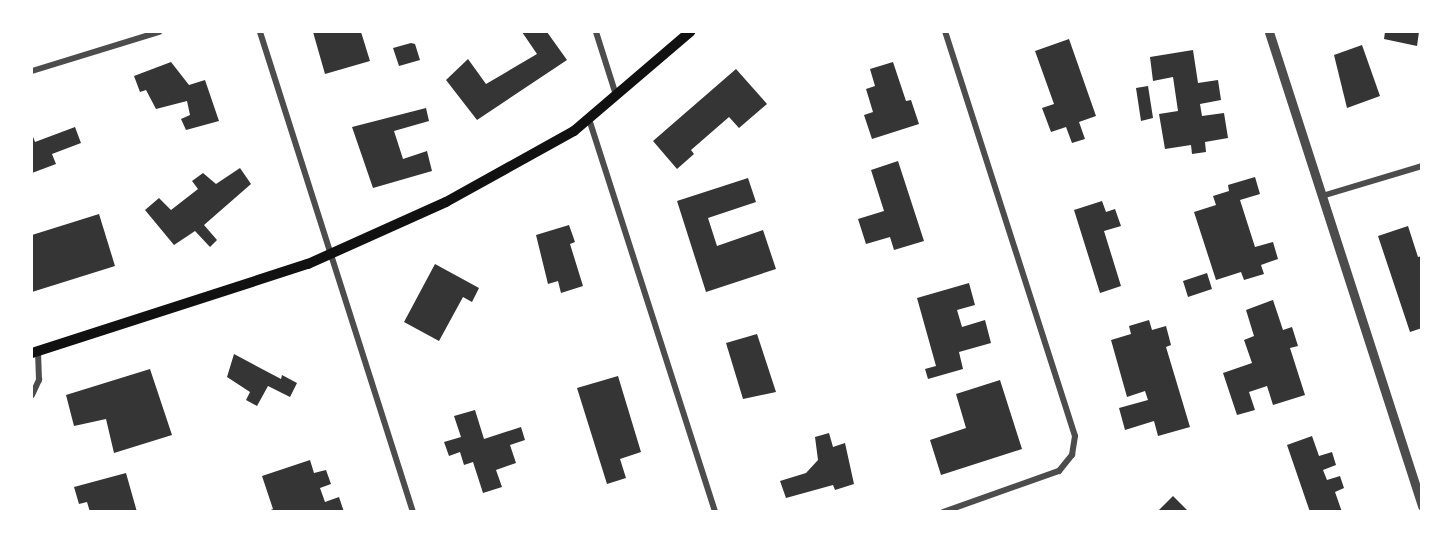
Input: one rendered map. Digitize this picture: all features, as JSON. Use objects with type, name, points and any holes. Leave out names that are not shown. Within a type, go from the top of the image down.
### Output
[{"type":"main road","points":[[35,352],[332,255],[479,185],[589,119],[690,32]]},
{"type":"street","points":[[32,71],[159,32]]},
{"type":"street","points":[[260,32],[413,512]]},
{"type":"street","points":[[596,32],[616,96]]},
{"type":"street","points":[[943,512],[1048,477],[1064,466],[1072,455],[1074,429],[945,32]]},
{"type":"street","points":[[1269,32],[1422,506]]},
{"type":"street","points":[[589,119],[715,512]]},
{"type":"street","points":[[1322,196],[1422,166]]},
{"type":"street","points":[[32,395],[39,380],[35,352]]},
{"type":"building","points":[[313,32],[361,32],[370,61],[325,74]]},
{"type":"building","points":[[522,32],[547,32],[567,60],[477,120],[446,80],[468,59],[486,84],[537,54]]},
{"type":"building","points":[[1385,32],[1419,32],[1417,46],[1384,39]]},
{"type":"building","points":[[1069,39],[1096,116],[1079,122],[1085,139],[1072,143],[1066,127],[1051,132],[1042,108],[1054,104],[1035,51]]},
{"type":"building","points":[[415,44],[420,60],[399,66],[393,48]]},
{"type":"building","points":[[1362,45],[1380,96],[1347,108],[1334,55]]},
{"type":"building","points":[[1193,50],[1198,83],[1218,80],[1221,100],[1200,104],[1202,116],[1224,113],[1228,138],[1205,142],[1206,152],[1192,154],[1191,145],[1165,149],[1159,114],[1178,111],[1173,77],[1153,81],[1150,57]]},
{"type":"building","points":[[171,62],[189,85],[205,80],[219,121],[186,130],[181,119],[190,115],[187,101],[156,109],[146,90],[140,92],[134,76]]},
{"type":"building","points":[[893,62],[906,101],[911,100],[919,124],[872,139],[864,115],[873,112],[866,89],[875,86],[870,69]]},
{"type":"building","points":[[736,69],[767,104],[739,128],[729,117],[691,150],[694,154],[677,169],[653,141]]},
{"type":"building","points":[[1148,86],[1153,118],[1141,121],[1136,88]]},
{"type":"building","points":[[426,108],[429,121],[394,131],[403,159],[427,151],[432,171],[373,188],[352,127]]},
{"type":"building","points":[[75,127],[81,143],[52,154],[56,164],[32,173],[32,134],[35,142]]},
{"type":"building","points":[[898,161],[924,241],[894,250],[890,237],[866,244],[858,219],[884,211],[871,170]]},
{"type":"building","points":[[240,168],[251,184],[204,225],[217,240],[210,247],[195,231],[174,245],[145,210],[159,198],[171,210],[198,189],[192,181],[203,173],[216,184]]},
{"type":"building","points":[[1255,177],[1260,194],[1240,200],[1255,247],[1273,242],[1278,259],[1261,265],[1264,274],[1244,280],[1241,272],[1216,280],[1194,212],[1216,205],[1213,196],[1229,191],[1228,185]]},
{"type":"building","points":[[748,178],[756,202],[708,218],[717,246],[763,230],[776,269],[706,292],[677,201]]},
{"type":"building","points":[[1102,201],[1106,212],[1115,209],[1121,226],[1104,231],[1121,286],[1100,293],[1074,210]]},
{"type":"building","points":[[99,214],[115,266],[32,292],[32,235]]},
{"type":"building","points":[[569,225],[575,242],[570,244],[583,286],[561,293],[558,281],[548,284],[536,235]]},
{"type":"building","points":[[1408,226],[1418,257],[1422,256],[1422,328],[1410,332],[1378,236]]},
{"type":"building","points":[[435,264],[479,288],[472,302],[463,297],[439,341],[404,322]]},
{"type":"building","points":[[1207,273],[1212,289],[1188,297],[1183,281]]},
{"type":"building","points":[[969,283],[975,305],[957,310],[962,327],[985,320],[991,343],[959,352],[963,369],[928,379],[925,369],[936,366],[917,298]]},
{"type":"building","points":[[1273,300],[1283,330],[1292,327],[1298,346],[1290,348],[1305,395],[1273,405],[1267,386],[1249,392],[1255,410],[1237,415],[1223,373],[1252,363],[1244,340],[1254,336],[1246,310]]},
{"type":"building","points":[[1149,320],[1152,330],[1166,326],[1171,345],[1166,347],[1190,427],[1158,436],[1154,421],[1125,430],[1119,408],[1148,400],[1145,391],[1127,397],[1111,340],[1131,334],[1129,326]]},
{"type":"building","points":[[757,334],[776,392],[743,399],[726,343]]},
{"type":"building","points":[[234,354],[281,379],[282,375],[297,383],[290,397],[268,386],[257,406],[246,400],[250,392],[227,377]]},
{"type":"building","points":[[150,369],[172,435],[114,453],[106,419],[74,426],[66,395]]},
{"type":"building","points":[[618,376],[641,452],[620,459],[626,478],[607,484],[577,388]]},
{"type":"building","points":[[1000,380],[1022,449],[941,475],[930,440],[966,428],[956,394]]},
{"type":"building","points":[[475,410],[484,439],[521,427],[525,440],[510,445],[516,463],[496,470],[502,487],[483,493],[473,462],[464,465],[460,452],[449,456],[444,442],[461,437],[454,416]]},
{"type":"building","points":[[829,433],[833,447],[845,443],[854,484],[835,490],[833,485],[786,498],[780,481],[806,473],[818,460],[815,437]]},
{"type":"building","points":[[1312,436],[1319,456],[1332,452],[1336,465],[1323,470],[1327,480],[1340,476],[1344,488],[1335,492],[1342,512],[1310,512],[1287,445]]},
{"type":"building","points":[[310,460],[314,473],[326,470],[331,484],[320,488],[325,502],[339,497],[344,512],[266,512],[273,509],[262,476]]},
{"type":"building","points":[[126,473],[137,512],[90,512],[87,502],[79,504],[74,487]]},
{"type":"building","points":[[1173,496],[1189,512],[1157,512]]}]
